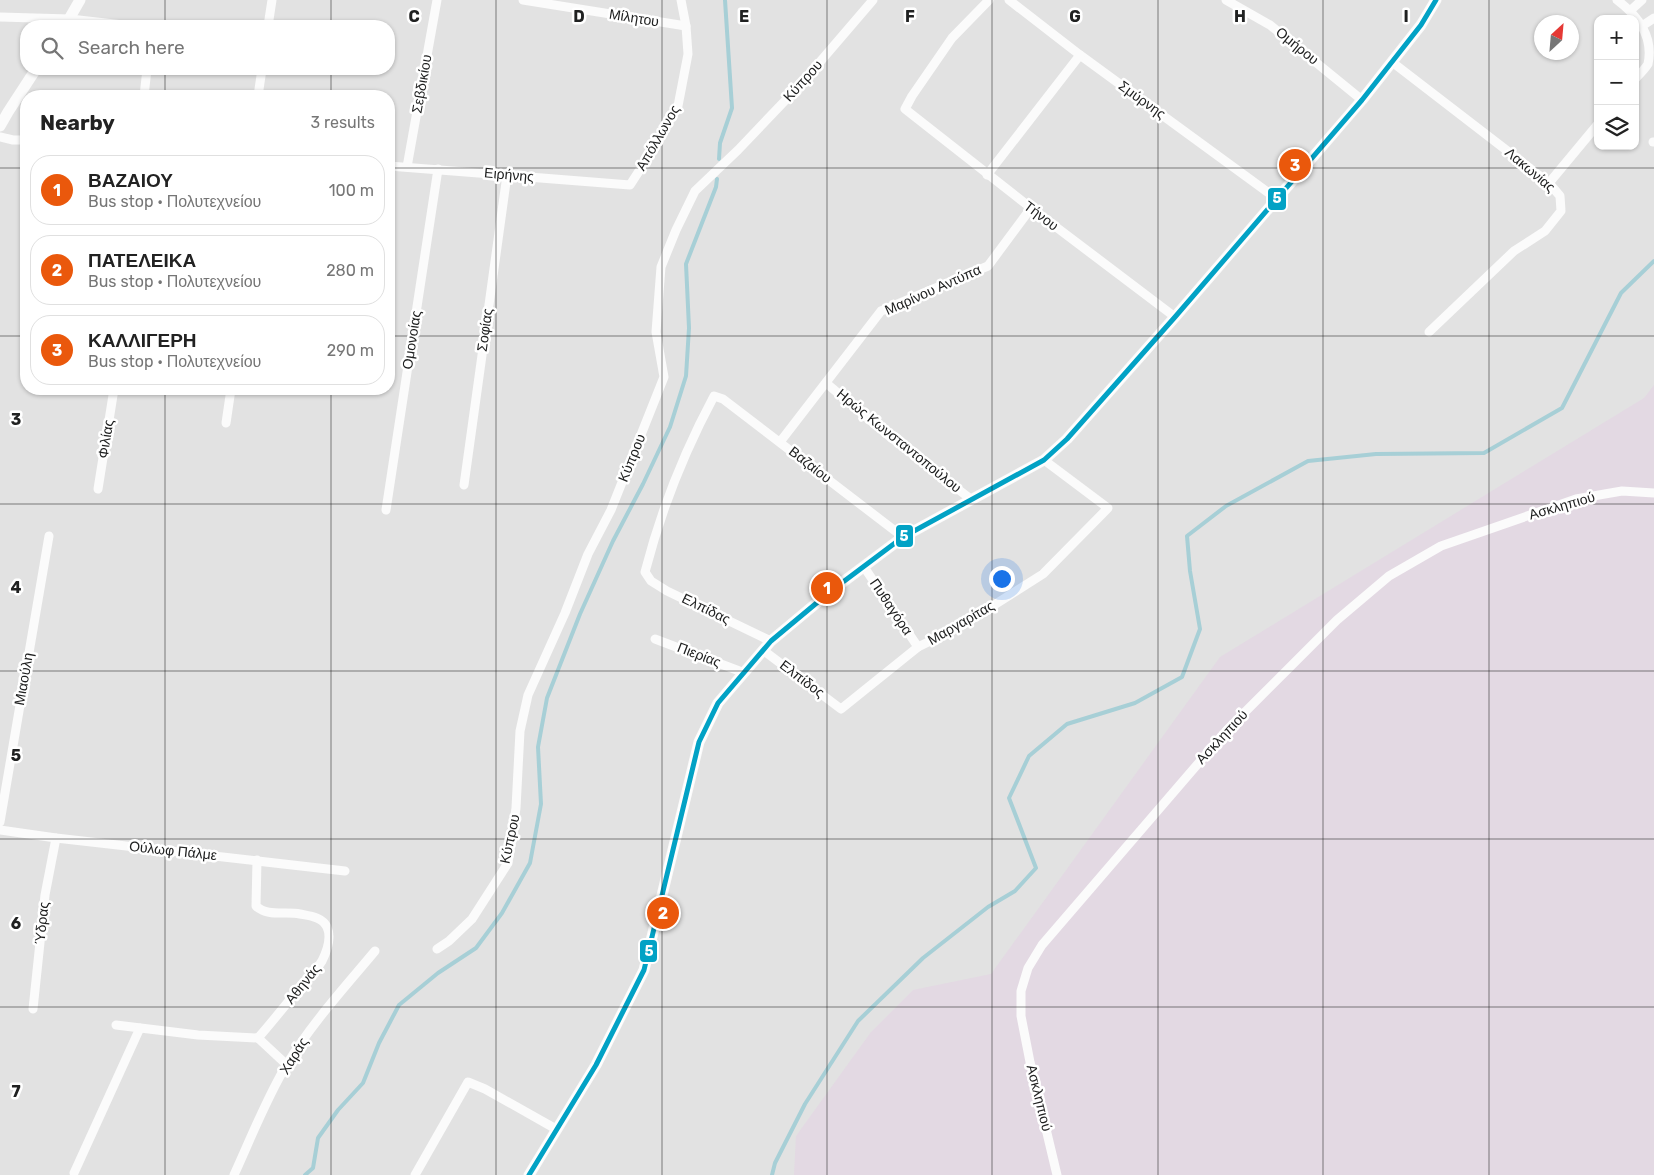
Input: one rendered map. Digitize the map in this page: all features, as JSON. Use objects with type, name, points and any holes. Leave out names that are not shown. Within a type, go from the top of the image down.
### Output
[{"type":"street","points":[[69,20],[80,0]]},
{"type":"street","points":[[269,20],[272,0]]},
{"type":"street","name":"Σεβδικίου","points":[[406,167],[437,0]]},
{"type":"street","name":"Μίλητου","points":[[523,0],[686,26]]},
{"type":"street","name":"Απόλλωνος","points":[[630,185],[678,106],[688,54],[686,26],[681,0]]},
{"type":"street","name":"Κύπρου","points":[[437,949],[472,920],[508,863],[516,808],[520,731],[528,695],[565,613],[588,554],[611,510],[664,377],[656,332],[661,268],[676,230],[695,191],[738,150],[801,84],[873,0]]},
{"type":"street","name":"Τήνου","points":[[989,0],[952,38],[912,96],[905,109],[907,113],[1175,317]]},
{"type":"street","name":"Σμύρνης","points":[[1008,0],[1277,199]]},
{"type":"street","name":"Ομήρου","points":[[1226,0],[1270,25],[1362,100]]},
{"type":"street","points":[[1616,0],[1631,10],[1645,24],[1653,48],[1648,64],[1639,74]]},
{"type":"street","points":[[1631,10],[1642,0]]},
{"type":"street","points":[[529,1175],[596,1065],[644,970],[699,742],[718,703],[742,672],[771,641],[903,537],[1044,460],[1067,439],[1362,100],[1421,25],[1434,2]]},
{"type":"street","points":[[0,17],[34,20]]},
{"type":"street","points":[[1645,24],[1654,18]]},
{"type":"street","points":[[987,175],[1080,55]]},
{"type":"street","name":"Λακωνίας","points":[[1392,62],[1548,183],[1560,196],[1561,211],[1545,231],[1514,251],[1429,332]]},
{"type":"street","points":[[22,90],[32,75]]},
{"type":"street","points":[[145,90],[146,75]]},
{"type":"street","points":[[259,90],[261,75]]},
{"type":"street","points":[[0,126],[20,94]]},
{"type":"street","points":[[1548,183],[1594,129]]},
{"type":"street","points":[[0,137],[20,140]]},
{"type":"street","name":"Ειρήνης","points":[[395,166],[630,185]]},
{"type":"street","name":"Ομονοίας","points":[[386,510],[438,169]]},
{"type":"street","name":"Σοφίας","points":[[464,485],[507,175]]},
{"type":"street","name":"Μαρίνου Αντύπα","points":[[780,442],[881,311],[988,266],[1030,208]]},
{"type":"street","name":"Ηρώς Κωνσταντοπούλου","points":[[826,382],[889,436],[972,500]]},
{"type":"street","name":"Φιλίας","points":[[98,489],[113,395]]},
{"type":"street","points":[[226,423],[230,395]]},
{"type":"street","name":"Βαζαίου","points":[[645,572],[679,467],[714,396],[723,399],[903,537]]},
{"type":"street","name":"Μαργαρίτας","points":[[841,709],[918,647],[961,626],[1043,574],[1108,508],[1044,460]]},
{"type":"street","name":"Ασκληπιού","points":[[1057,1175],[1021,1016],[1021,992],[1028,968],[1042,945],[1215,744],[1337,620],[1389,576],[1441,546],[1576,499],[1622,490],[1654,493]]},
{"type":"street","name":"Μιαούλη","points":[[0,822],[48,536]]},
{"type":"street","name":"Πυθαγόρα","points":[[864,567],[918,647]]},
{"type":"street","name":"Ελπίδας","points":[[645,572],[651,581],[667,591],[771,641]]},
{"type":"street","name":"Πιερίας","points":[[655,639],[742,672]]},
{"type":"street","name":"Ελπίδος","points":[[763,650],[841,709]]},
{"type":"street","name":"Ούλωφ Πάλμε","points":[[0,830],[345,871]]},
{"type":"street","name":"Ύδρας","points":[[33,1008],[45,895],[56,838]]},
{"type":"street","name":"Αθηνάς","points":[[257,860],[256,906],[267,912],[295,913],[317,918],[323,922],[329,936],[328,947],[321,963],[258,1038]]},
{"type":"street","name":"Χαράς","points":[[234,1175],[287,1065],[310,1031],[374,951]]},
{"type":"street","points":[[116,1025],[198,1035],[258,1038],[287,1065]]},
{"type":"street","points":[[74,1173],[140,1028]]},
{"type":"street","points":[[416,1175],[468,1082],[485,1089],[556,1129]]},
{"type":"shaded area","points":[[1654,385],[1654,1175],[794,1175],[796,1136],[871,1032],[913,990],[991,974],[1220,657],[1644,398]]},
{"type":"waterway","points":[[719,159],[720,143],[732,108],[725,0]]},
{"type":"waterway","points":[[305,1175],[313,1168],[318,1138],[338,1110],[363,1083],[379,1043],[399,1005],[438,973],[476,948],[502,913],[530,863],[541,804],[538,747],[547,698],[580,614],[613,541],[670,427],[686,376],[689,328],[686,264],[716,187],[717,179]]},
{"type":"waterway","points":[[772,1175],[775,1163],[805,1104],[858,1021],[923,958],[988,907],[1015,891],[1036,868],[1009,798],[1029,756],[1067,724],[1135,703],[1182,677],[1200,629],[1190,571],[1187,536],[1226,506],[1308,461],[1376,454],[1484,453],[1562,408],[1621,293],[1654,261]]},
{"type":"transit line","name":"5","points":[[529,1175],[596,1065],[644,970],[699,742],[718,703],[771,641],[831,591],[903,537],[1044,460],[1067,439],[1362,100],[1421,25],[1436,0]]},
{"type":"place","name":"ΚΑΛΛΙΓΕΡΗ","points":[[1295,165]]},
{"type":"place","name":"ΒΑΖΑΙΟΥ","points":[[827,588]]},
{"type":"place","name":"ΠΑΤΕΛΕΙΚΑ","points":[[663,913]]}]
